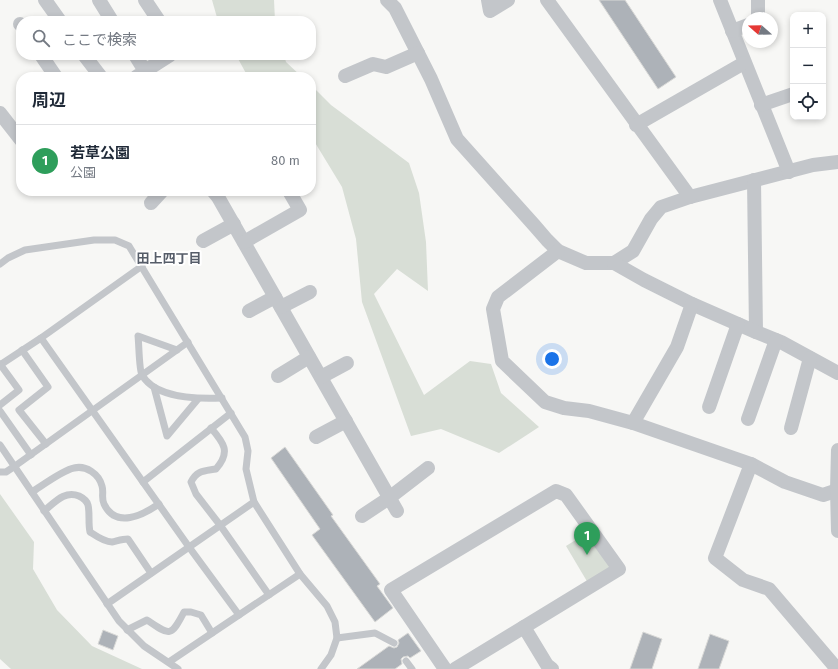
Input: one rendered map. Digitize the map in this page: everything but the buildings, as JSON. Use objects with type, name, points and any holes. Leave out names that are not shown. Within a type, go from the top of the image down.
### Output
[{"type":"street","points":[[44,0],[56,16]]},
{"type":"street","points":[[98,0],[109,16]]},
{"type":"street","points":[[145,0],[155,16]]},
{"type":"street","points":[[387,0],[395,8],[418,53],[457,139],[558,251],[586,263],[614,263],[692,304],[776,340],[838,373]]},
{"type":"street","points":[[488,0],[490,11],[508,0]]},
{"type":"street","points":[[547,0],[636,125],[690,197]]},
{"type":"street","points":[[720,0],[789,172]]},
{"type":"street","points":[[758,0],[758,12]]},
{"type":"street","points":[[732,31],[742,27]]},
{"type":"street","points":[[345,76],[373,64],[386,67],[418,53]]},
{"type":"street","points":[[44,60],[53,72]]},
{"type":"street","points":[[87,60],[94,72]]},
{"type":"street","points":[[136,60],[139,72]]},
{"type":"street","points":[[143,72],[162,60]]},
{"type":"street","points":[[636,125],[744,63]]},
{"type":"street","points":[[761,105],[790,95]]},
{"type":"street","points":[[0,113],[16,134]]},
{"type":"street","points":[[614,263],[633,251],[651,220],[661,207],[690,197],[754,180],[813,165],[838,162]]},
{"type":"street","points":[[754,180],[756,332]]},
{"type":"street","points":[[151,203],[157,196]]},
{"type":"street","points":[[217,196],[397,511]]},
{"type":"street","points":[[244,242],[300,210],[293,196]]},
{"type":"street","points":[[203,241],[234,224]]},
{"type":"street","points":[[558,251],[498,297],[493,309],[502,361],[545,402],[564,408],[589,411],[633,424],[751,464],[785,482],[823,495],[837,490]]},
{"type":"street","points":[[249,311],[310,292]]},
{"type":"street","points":[[633,424],[677,347],[692,304]]},
{"type":"street","points":[[709,407],[738,324]]},
{"type":"street","points":[[748,419],[776,340]]},
{"type":"street","points":[[278,376],[309,357]]},
{"type":"street","points":[[791,428],[810,358]]},
{"type":"street","points":[[321,377],[347,363]]},
{"type":"street","points":[[316,437],[346,421]]},
{"type":"street","points":[[838,450],[838,531]]},
{"type":"street","points":[[751,464],[715,558],[743,580],[769,589],[837,669]]},
{"type":"street","points":[[362,516],[390,498],[428,468]]},
{"type":"street","points":[[445,669],[391,590],[556,491],[566,495],[619,569],[455,669]]},
{"type":"street","points":[[524,627],[547,665],[552,669]]},
{"type":"lane","points":[[0,264],[8,258],[25,250],[94,240],[115,240],[130,246],[245,437],[248,451],[246,469],[254,502],[300,574],[327,606],[335,622],[337,638],[331,655],[320,669]]},
{"type":"lane","points":[[0,405],[19,390],[0,364],[41,338],[142,266]]},
{"type":"lane","points":[[177,350],[138,336],[142,375],[154,387],[164,393],[198,399],[222,398]]},
{"type":"lane","points":[[41,338],[239,615]]},
{"type":"lane","points":[[0,472],[6,472],[31,455],[188,342]]},
{"type":"lane","points":[[22,350],[48,387],[19,410],[46,444]]},
{"type":"lane","points":[[154,387],[167,436],[198,399]]},
{"type":"lane","points":[[0,411],[31,455]]},
{"type":"lane","points":[[143,482],[231,413]]},
{"type":"lane","points":[[211,428],[222,441],[224,461],[216,469],[200,472],[194,476],[191,482],[196,494],[220,525],[269,595]]},
{"type":"lane","points":[[0,445],[119,621],[144,646],[178,669]]},
{"type":"lane","points":[[32,492],[67,470],[74,467],[82,467],[90,470],[98,477],[102,487],[104,503],[107,509],[114,515],[124,518],[136,517],[146,513],[159,504]]},
{"type":"lane","points":[[44,511],[63,496],[72,494],[81,497],[87,503],[90,532],[111,542],[128,538],[151,573]]},
{"type":"lane","points":[[107,604],[254,502]]},
{"type":"lane","points":[[169,662],[300,574]]},
{"type":"lane","points":[[128,630],[147,620],[164,632],[170,631],[176,628],[184,612],[191,612],[201,615],[212,633]]},
{"type":"lane","points":[[337,638],[375,633],[394,643]]},
{"type":"lane","points":[[406,661],[412,669]]},
{"type":"shaded area","points":[[212,0],[274,0],[275,16],[217,16]]},
{"type":"shaded area","points":[[239,60],[285,60],[297,72],[245,72]]},
{"type":"shaded area","points":[[316,90],[331,105],[409,163],[419,193],[426,242],[428,291],[397,269],[374,294],[424,395],[470,361],[491,364],[501,393],[539,427],[499,453],[441,429],[411,436],[362,302],[356,239],[342,187],[316,144]]},
{"type":"shaded area","points":[[0,494],[34,542],[33,569],[57,610],[92,646],[142,669],[11,669],[0,659]]},
{"type":"shaded area","points":[[587,533],[610,564],[608,571],[588,583],[566,546]]},
{"type":"place","name":"若草公園","points":[[587,555]]},
{"type":"district","name":"田上四丁目","points":[[169,258]]}]
